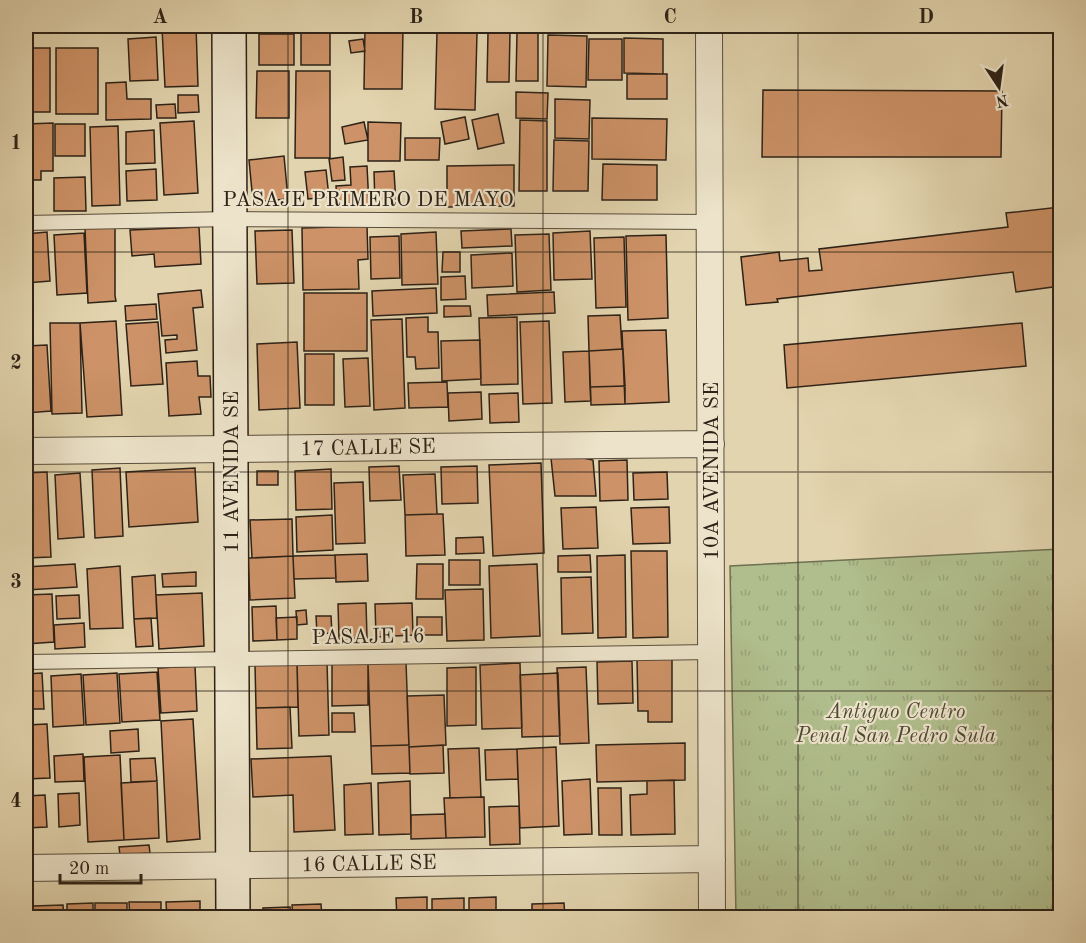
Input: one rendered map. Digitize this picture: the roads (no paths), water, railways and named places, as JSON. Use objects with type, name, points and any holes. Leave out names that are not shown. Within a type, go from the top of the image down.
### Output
[{"type":"street","name":"11 AVENIDA SE","points":[[230,26],[233,918]]},
{"type":"street","name":"10A AVENIDA SE","points":[[709,26],[712,918]]},
{"type":"street","name":"17 CALLE SE","points":[[26,451],[711,444]]},
{"type":"street","name":"16 CALLE SE","points":[[26,868],[712,859]]},
{"type":"lane","name":"PASAJE PRIMERO DE MAYO","points":[[26,223],[230,219],[711,222]]},
{"type":"lane","name":"PASAJE 16","points":[[26,662],[712,652]]},
{"type":"park label","name":"Antiguo Centro Penal San Pedro Sula","points":[[896,723]]}]
